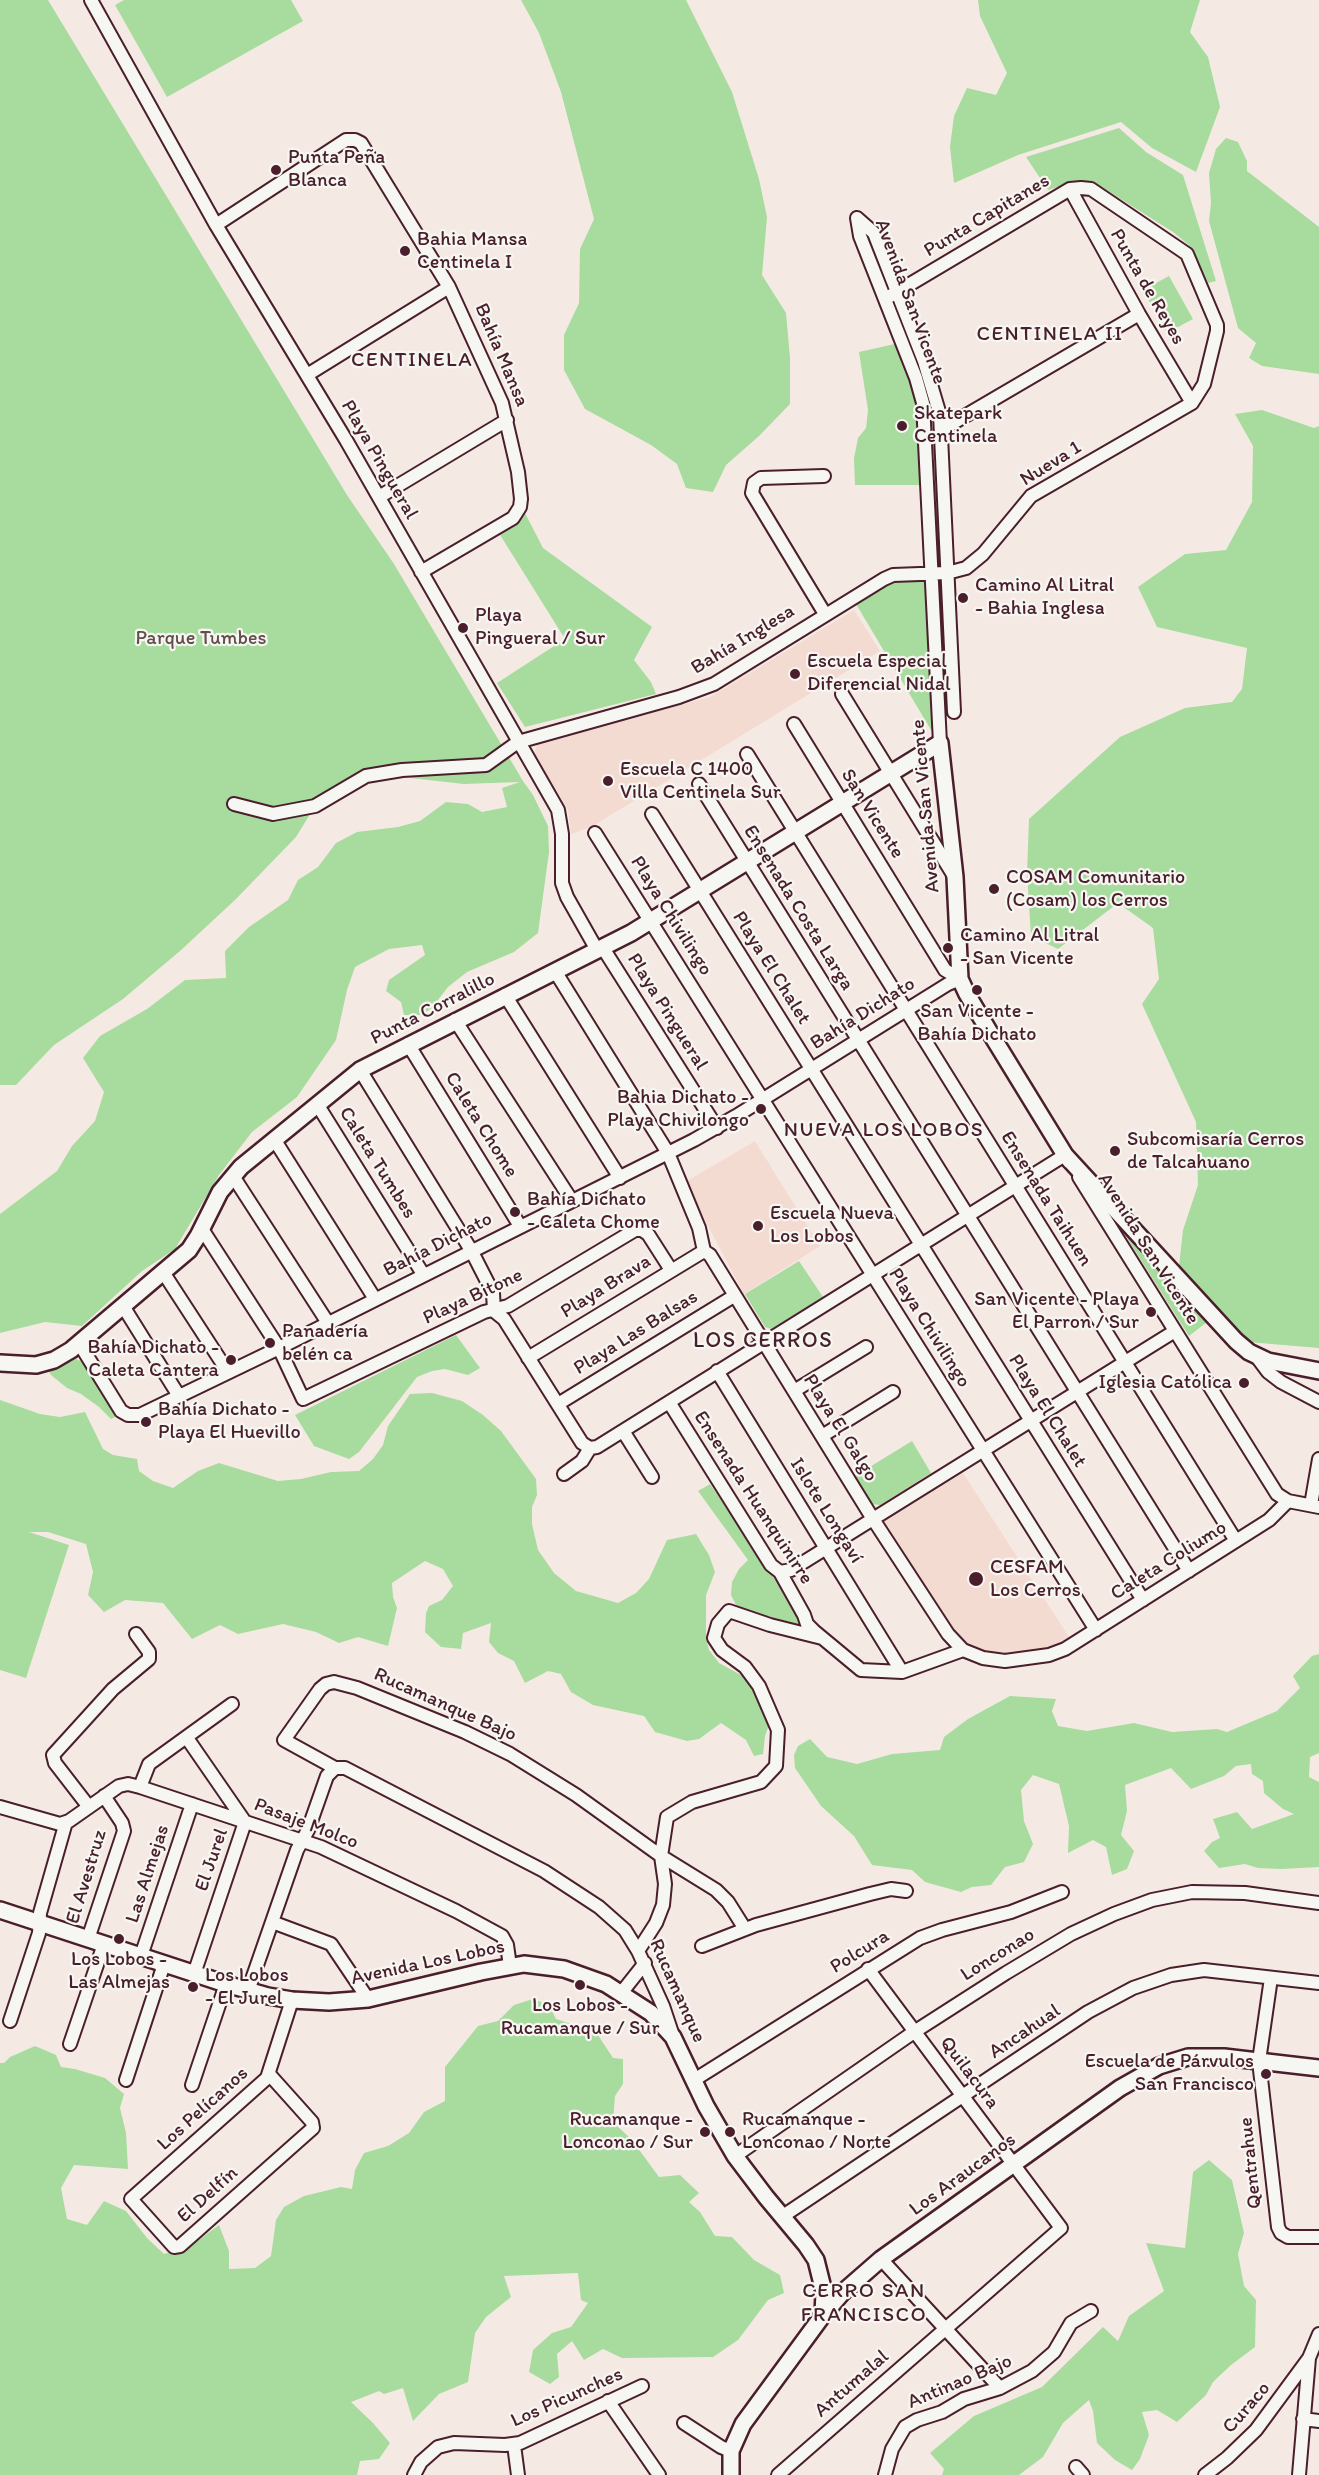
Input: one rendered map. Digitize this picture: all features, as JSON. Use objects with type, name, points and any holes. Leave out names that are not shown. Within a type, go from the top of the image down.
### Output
[{"type":"street","name":"Playa Pingueral","points":[[91,0],[216,225],[379,497],[558,810],[562,834],[562,883],[567,897],[717,1128]]},
{"type":"street","name":"Bahía Mansa","points":[[216,225],[346,140],[355,140],[361,143],[450,286],[502,403],[518,472],[520,507],[513,518],[421,572]]},
{"type":"street","name":"Punta Capitanes","points":[[885,299],[1070,189],[1091,189],[1187,254],[1217,325],[1204,384],[1192,403]]},
{"type":"street","name":"Punta de Reyes","points":[[1070,189],[1139,314],[1192,403]]},
{"type":"street","name":"Avenida San Vicente","points":[[954,712],[941,430],[936,396],[874,233],[857,218],[860,236],[916,378],[923,404],[940,743],[955,877],[960,979],[972,1004],[1274,1489],[1288,1501]]},
{"type":"street","points":[[307,375],[450,286]]},
{"type":"street","points":[[941,430],[1139,314]]},
{"type":"street","name":"Nueva 1","points":[[946,573],[973,564],[1031,496],[1192,403]]},
{"type":"street","points":[[379,497],[507,420]]},
{"type":"street","points":[[824,476],[761,478],[754,483],[752,493],[825,614]]},
{"type":"street","name":"Bahía Inglesa","points":[[234,804],[273,814],[315,806],[366,776],[486,765],[518,742],[702,690],[870,586],[893,575],[946,573]]},
{"type":"street","points":[[842,694],[955,877]]},
{"type":"street","name":"San Vicente","points":[[794,724],[945,970],[960,979]]},
{"type":"street","name":"Punta Corralillo","points":[[0,1363],[27,1366],[45,1363],[79,1343],[189,1250],[202,1229],[214,1202],[233,1176],[274,1139],[360,1070],[651,921],[940,743]]},
{"type":"street","name":"Ensenada Taihuen","points":[[747,754],[1236,1541]]},
{"type":"street","name":"Ensenada Costa Larga","points":[[699,784],[1189,1571]]},
{"type":"street","name":"Playa El Chalet","points":[[652,814],[1143,1600]]},
{"type":"street","name":"Playa Chivilingo","points":[[595,833],[1096,1630]]},
{"type":"street","name":"Playa El Galgo","points":[[555,971],[668,1153],[699,1228],[704,1251],[710,1255],[873,1519],[948,1634],[963,1650]]},
{"type":"street","name":"Bahía Dichato","points":[[79,1343],[124,1414],[140,1415],[279,1348],[717,1128],[948,984],[960,979]]},
{"type":"street","points":[[505,995],[620,1178]]},
{"type":"street","points":[[455,1020],[572,1201]]},
{"type":"street","name":"Caleta Chome","points":[[408,1044],[520,1226]]},
{"type":"street","points":[[360,1070],[471,1250],[494,1293],[494,1311],[504,1319],[582,1443],[590,1449]]},
{"type":"street","name":"Caleta Tumbes","points":[[317,1104],[423,1274]]},
{"type":"street","points":[[274,1139],[375,1299]]},
{"type":"street","points":[[564,1474],[582,1461],[590,1449],[623,1431],[1065,1155],[1236,1341],[1256,1356],[1274,1377],[1319,1402]]},
{"type":"street","points":[[233,1176],[328,1323]]},
{"type":"street","points":[[202,1229],[279,1348]]},
{"type":"street","name":"Playa Bitone","points":[[279,1348],[303,1399],[484,1312],[508,1306],[635,1230],[642,1230],[648,1234],[670,1270]]},
{"type":"street","name":"Playa Brava","points":[[528,1358],[704,1251]]},
{"type":"street","points":[[163,1272],[228,1372]]},
{"type":"street","name":"Playa Las Balsas","points":[[558,1404],[735,1296]]},
{"type":"street","points":[[123,1306],[179,1396]]},
{"type":"street","points":[[780,1572],[791,1570],[1175,1331]]},
{"type":"street","points":[[794,1391],[866,1347]]},
{"type":"street","points":[[1256,1356],[1281,1365],[1319,1371]]},
{"type":"street","name":"Islote Longaví","points":[[717,1371],[902,1672]]},
{"type":"street","points":[[822,1436],[893,1392]]},
{"type":"street","name":"Ensenada Huanquinirre","points":[[669,1402],[771,1565],[780,1572],[807,1624],[822,1638]]},
{"type":"street","points":[[623,1431],[652,1477]]},
{"type":"street","points":[[1288,1501],[1315,1506],[1319,1459]]},
{"type":"street","name":"Caleta Coliumo","points":[[963,1650],[994,1660],[1033,1658],[1065,1649],[1275,1516],[1288,1501]]},
{"type":"street","points":[[638,1951],[657,1923],[663,1905],[665,1884],[662,1856],[667,1817],[692,1802],[760,1782],[776,1766],[778,1730],[759,1686],[745,1667],[722,1650],[714,1638],[718,1624],[729,1611],[770,1625],[822,1638],[861,1670],[902,1672],[963,1650]]},
{"type":"street","points":[[89,1807],[55,1763],[53,1755],[113,1689],[149,1659],[149,1652],[136,1634]]},
{"type":"street","name":"Rucamanque Bajo","points":[[284,1740],[323,1686],[334,1682],[347,1684],[501,1749],[576,1795],[662,1856]]},
{"type":"street","points":[[140,1787],[148,1764],[232,1704]]},
{"type":"street","name":"El Jurel","points":[[187,1738],[245,1822],[194,1974]]},
{"type":"street","name":"Rucamanque","points":[[284,1740],[335,1768],[345,1768],[562,1881],[616,1921],[645,1964],[673,2037],[711,2115],[735,2156],[816,2260],[824,2292],[823,2315]]},
{"type":"street","points":[[248,1991],[327,1776],[335,1768]]},
{"type":"street","name":"Pasaje Molco","points":[[66,1822],[123,1785],[140,1787],[321,1847],[500,1934],[506,1942],[510,1966]]},
{"type":"street","name":"El Avestruz","points":[[88,1939],[124,1831],[122,1823],[104,1796]]},
{"type":"street","name":"Las Almejas","points":[[141,1956],[192,1804]]},
{"type":"street","points":[[1,1811],[53,1823],[66,1822],[40,1913],[39,1933],[10,2021]]},
{"type":"street","points":[[662,1856],[722,1895],[745,1929]]},
{"type":"street","name":"Rucamanque","points":[[702,1946],[745,1929],[886,1890],[906,1892]]},
{"type":"street","name":"Polcura","points":[[694,2080],[909,1944],[932,1934],[1003,1915],[1062,1892]]},
{"type":"street","name":"Lonconao","points":[[735,2156],[914,2032],[1049,1946],[1103,1919],[1152,1900],[1191,1892],[1226,1892],[1319,1904]]},
{"type":"street","name":"Avenida Los Lobos","points":[[0,1910],[248,1991],[292,2000],[329,2002],[368,1999],[510,1966],[537,1964],[564,1969],[590,1977],[622,1992],[651,2013],[673,2037]]},
{"type":"street","points":[[272,1922],[331,1944],[368,1999]]},
{"type":"street","name":"El Avestruz","points":[[70,2044],[104,1944]]},
{"type":"street","points":[[126,2080],[164,1964]]},
{"type":"street","points":[[622,1992],[645,1964]]},
{"type":"street","name":"Quilacura","points":[[868,1970],[1061,2228]]},
{"type":"street","name":"Ancahual","points":[[783,2216],[1103,2003],[1141,1985],[1179,1973],[1204,1970],[1319,1983]]},
{"type":"street","name":"Qentrahue","points":[[1271,1978],[1259,2061],[1278,2227],[1283,2235],[1291,2238],[1319,2237]]},
{"type":"street","points":[[192,2085],[226,1984]]},
{"type":"street","name":"Los Pelícanos","points":[[131,2199],[269,2074],[292,2000]]},
{"type":"street","name":"Los Araucanos","points":[[731,2475],[731,2451],[736,2436],[750,2413],[823,2315],[855,2281],[881,2259],[1120,2088],[1159,2066],[1174,2060],[1199,2056],[1319,2068]]},
{"type":"street","name":"El Delfín","points":[[131,2199],[172,2246],[178,2247],[313,2126],[269,2074]]},
{"type":"street","name":"Antumalal","points":[[778,2475],[1061,2228]]},
{"type":"street","points":[[881,2259],[1000,2388]]},
{"type":"street","name":"Antinao Bajo","points":[[885,2475],[896,2440],[905,2427],[917,2420],[942,2412],[964,2399],[1000,2388],[1021,2378],[1042,2363],[1058,2346],[1071,2323],[1091,2311]]},
{"type":"street","points":[[1299,2475],[1309,2358],[1319,2334]]},
{"type":"street","name":"Curaco","points":[[1205,2475],[1218,2470],[1256,2430],[1309,2358]]},
{"type":"street","name":"Los Picunches","points":[[414,2475],[426,2456],[446,2444],[462,2442],[514,2445],[642,2386]]},
{"type":"street","points":[[608,2402],[652,2472]]},
{"type":"street","points":[[1303,2419],[1319,2421]]},
{"type":"street","points":[[684,2423],[731,2451]]},
{"type":"street","points":[[514,2445],[518,2475]]},
{"type":"shaded area","name":"Escuela C 1400 Villa Centinela Sur","points":[[854,610],[880,651],[593,826],[571,834],[568,810],[534,753],[537,745],[710,697]]},
{"type":"shaded area","name":"Escuela Nueva Los Lobos","points":[[755,1141],[820,1246],[744,1294],[698,1207],[687,1181]]},
{"type":"shaded area","name":"CESFAM Los Cerros","points":[[963,1473],[1069,1637],[1065,1640],[1052,1647],[1018,1654],[974,1650],[959,1639],[884,1521]]},
{"type":"green space","name":"Parque Tumbes","points":[[0,0],[48,0],[347,495],[394,564],[533,795],[548,826],[549,852],[538,933],[514,952],[467,972],[448,987],[431,1009],[419,1015],[404,1015],[401,1002],[386,991],[389,980],[425,955],[422,945],[389,949],[355,967],[347,990],[336,1040],[297,1097],[252,1132],[219,1175],[175,1249],[142,1271],[82,1326],[45,1322],[0,1333],[0,1214],[57,1171],[72,1146],[95,1121],[104,1092],[83,1058],[100,1036],[147,1009],[185,980],[226,978],[225,951],[249,927],[288,900],[298,880],[318,867],[336,843],[357,832],[398,827],[420,821],[446,802],[468,804],[482,812],[507,807],[502,788],[520,782],[464,784],[366,773],[315,806],[296,837],[236,899],[180,951],[123,999],[54,1045],[16,1085],[0,1085]]},
{"type":"green space","points":[[124,0],[291,0],[303,21],[167,97],[115,5]]},
{"type":"green space","points":[[521,0],[686,0],[732,92],[759,179],[767,217],[762,275],[786,313],[790,358],[790,404],[726,465],[713,492],[686,488],[677,464],[651,445],[585,409],[564,370],[564,335],[579,303],[580,249],[594,219],[561,92],[539,33]]},
{"type":"green space","points":[[978,0],[1200,0],[1190,32],[1208,57],[1220,107],[1196,172],[1152,148],[1121,122],[1018,155],[954,183],[950,147],[954,116],[967,88],[996,95],[1007,73],[980,16]]},
{"type":"green space","points":[[1119,128],[1146,152],[1183,175],[1216,281],[1208,283],[1190,246],[1173,232],[1094,182],[1073,182],[1048,190],[1026,157]]},
{"type":"green space","points":[[1226,138],[1238,142],[1247,161],[1247,171],[1319,227],[1319,374],[1262,366],[1249,358],[1256,343],[1238,328],[1209,221],[1211,203],[1209,173],[1216,149]]},
{"type":"green space","points":[[1169,276],[1193,319],[1167,333],[1143,290]]},
{"type":"green space","points":[[895,344],[915,392],[921,485],[855,485],[854,458],[858,438],[866,428],[868,410],[859,352]]},
{"type":"green space","points":[[1262,410],[1314,428],[1319,426],[1319,1348],[1236,1341],[1179,1266],[1183,1230],[1198,1185],[1196,1122],[1142,1004],[1159,979],[1153,928],[1118,903],[1058,949],[1031,936],[1027,873],[1029,819],[1120,737],[1185,708],[1232,702],[1242,689],[1247,648],[1157,627],[1138,587],[1185,554],[1226,550],[1252,502],[1253,446],[1235,414]]},
{"type":"green space","points":[[525,513],[543,548],[652,627],[634,660],[651,682],[656,694],[525,727],[497,683],[565,639],[497,530]]},
{"type":"green space","points":[[928,576],[934,735],[853,599],[894,577]]},
{"type":"green space","points":[[1115,1219],[1207,1322],[1189,1336]]},
{"type":"green space","points":[[799,1261],[823,1297],[771,1329],[765,1327],[745,1294]]},
{"type":"green space","points":[[456,1335],[480,1368],[468,1375],[445,1369],[417,1377],[359,1452],[349,1459],[314,1446],[295,1415]]},
{"type":"green space","points":[[72,1357],[85,1363],[118,1416],[111,1419],[99,1407],[81,1394],[67,1388],[51,1375],[47,1367]]},
{"type":"green space","points":[[432,1393],[462,1401],[483,1415],[501,1431],[536,1479],[537,1495],[532,1507],[532,1524],[538,1550],[554,1573],[576,1591],[618,1603],[636,1593],[649,1579],[667,1540],[696,1534],[709,1555],[715,1572],[706,1595],[706,1638],[709,1650],[719,1663],[763,1687],[770,1722],[765,1736],[763,1754],[754,1756],[746,1740],[721,1723],[699,1739],[687,1741],[655,1732],[644,1716],[593,1705],[571,1692],[561,1674],[548,1671],[525,1683],[514,1661],[498,1653],[489,1642],[491,1623],[463,1633],[461,1649],[441,1647],[425,1632],[426,1613],[429,1606],[442,1600],[453,1586],[443,1569],[425,1561],[392,1583],[397,1608],[388,1646],[358,1637],[339,1643],[316,1632],[283,1624],[238,1634],[220,1625],[192,1639],[163,1603],[125,1600],[104,1612],[88,1595],[93,1572],[86,1544],[48,1532],[29,1532],[69,1545],[26,1678],[0,1670],[0,1400],[40,1414],[60,1417],[85,1412],[103,1449],[113,1455],[137,1459],[139,1471],[153,1481],[173,1488],[198,1471],[219,1463],[278,1481],[301,1479],[331,1472],[359,1471],[373,1459],[383,1445],[388,1426],[410,1394]]},
{"type":"green space","points":[[912,1441],[931,1473],[880,1505],[872,1504],[855,1476]]},
{"type":"green space","points":[[710,1484],[803,1621],[799,1627],[769,1616],[765,1617],[739,1609],[736,1605],[731,1595],[732,1582],[739,1569],[748,1560],[698,1491]]},
{"type":"green space","points":[[1319,1654],[1319,1753],[1310,1757],[1309,1777],[1319,1782],[1319,1867],[1281,1869],[1258,1868],[1245,1864],[1219,1868],[1204,1851],[1212,1842],[1220,1838],[1213,1819],[1237,1812],[1252,1829],[1294,1814],[1283,1809],[1264,1793],[1263,1781],[1252,1774],[1251,1764],[1236,1766],[1224,1776],[1191,1789],[1171,1768],[1125,1785],[1127,1811],[1121,1835],[1134,1851],[1127,1869],[1112,1875],[1106,1847],[1093,1840],[1068,1853],[1069,1826],[1059,1784],[1033,1775],[1021,1790],[1024,1821],[1033,1844],[1024,1862],[1005,1867],[991,1885],[972,1887],[961,1892],[925,1882],[912,1870],[872,1865],[854,1836],[821,1806],[795,1768],[794,1755],[798,1746],[810,1739],[827,1757],[857,1764],[892,1754],[940,1750],[944,1737],[968,1719],[1010,1696],[1056,1699],[1052,1711],[1058,1726],[1087,1731],[1134,1723],[1172,1732],[1217,1729],[1227,1732],[1277,1711],[1300,1688],[1293,1676],[1312,1656]]},
{"type":"green space","points":[[533,1999],[549,2005],[556,2019],[596,2032],[613,2058],[623,2059],[623,2084],[615,2096],[613,2122],[632,2140],[659,2177],[680,2175],[699,2193],[689,2202],[700,2212],[715,2236],[732,2237],[754,2260],[780,2275],[784,2293],[768,2300],[738,2340],[713,2357],[622,2358],[603,2349],[584,2360],[572,2341],[557,2354],[559,2377],[550,2384],[529,2372],[533,2350],[552,2333],[571,2327],[588,2303],[581,2300],[578,2273],[504,2276],[511,2297],[486,2317],[475,2333],[468,2382],[439,2394],[413,2421],[403,2388],[384,2394],[379,2391],[351,2402],[390,2443],[379,2459],[360,2461],[357,2475],[0,2475],[0,2063],[35,2046],[56,2055],[61,2067],[105,2078],[124,2094],[120,2108],[126,2133],[128,2169],[74,2165],[61,2188],[67,2219],[87,2225],[104,2201],[126,2211],[147,2238],[164,2254],[189,2247],[219,2225],[229,2251],[229,2269],[255,2268],[271,2256],[276,2220],[284,2207],[304,2196],[341,2187],[352,2189],[355,2170],[364,2153],[388,2146],[409,2133],[424,2112],[445,2101],[445,2067],[478,2026],[498,2021],[514,2005]]},
{"type":"green space","points":[[1209,2160],[1232,2180],[1244,2233],[1238,2254],[1244,2286],[1256,2300],[1255,2347],[1213,2382],[1206,2395],[1177,2422],[1157,2410],[1142,2412],[1149,2435],[1140,2459],[1132,2470],[1115,2460],[1097,2443],[1093,2411],[1089,2400],[1063,2423],[1043,2457],[1019,2475],[942,2475],[944,2469],[930,2453],[974,2416],[1042,2387],[1103,2327],[1118,2341],[1129,2316],[1164,2291],[1146,2243],[1185,2248],[1193,2172]]},
{"type":"place","name":"Punta Peña Blanca","points":[[276,170]]},
{"type":"place","name":"Bahia Mansa Centinela I","points":[[405,251]]},
{"type":"place","name":"Skatepark Centinela","points":[[902,426]]},
{"type":"place","name":"Camino Al Litral - Bahia Inglesa","points":[[963,598]]},
{"type":"place","name":"Playa Pingueral / Sur","points":[[463,628]]},
{"type":"place","name":"Escuela Especial Diferencial Nidal","points":[[795,674]]},
{"type":"place","name":"Escuela C 1400 Villa Centinela Sur","points":[[608,781]]},
{"type":"place","name":"COSAM Comunitario (Cosam) los Cerros","points":[[994,889]]},
{"type":"place","name":"Camino Al Litral - San Vicente","points":[[948,948]]},
{"type":"place","name":"San Vicente - Bahía Dichato","points":[[977,990]]},
{"type":"place","name":"Bahia Dichato - Playa Chivilongo","points":[[761,1109]]},
{"type":"place","name":"Subcomisaría Cerros de Talcahuano","points":[[1115,1151]]},
{"type":"place","name":"Bahía Dichato - Caleta Chome","points":[[515,1212]]},
{"type":"place","name":"Escuela Nueva Los Lobos","points":[[758,1226]]},
{"type":"place","name":"San Vicente - Playa El Parron / Sur","points":[[1151,1312]]},
{"type":"place","name":"Panadería belén ca","points":[[270,1343]]},
{"type":"place","name":"Bahía Dichato - Caleta Cantera","points":[[231,1360]]},
{"type":"place","name":"Iglesia Católica","points":[[1244,1383]]},
{"type":"place","name":"Bahía Dichato - Playa El Huevillo","points":[[146,1422]]},
{"type":"place","name":"CESFAM Los Cerros","points":[[976,1579]]},
{"type":"place","name":"Los Lobos - Las Almejas","points":[[119,1939]]},
{"type":"place","name":"Los Lobos - Rucamanque / Sur","points":[[580,1985]]},
{"type":"place","name":"Los Lobos - El Jurel","points":[[193,1987]]},
{"type":"place","name":"Escuela de Párvulos San Francisco","points":[[1266,2074]]},
{"type":"place","name":"Rucamanque - Lonconao / Sur","points":[[705,2132]]},
{"type":"place","name":"Rucamanque - Lonconao / Norte","points":[[730,2132]]},
{"type":"district","name":"CENTINELA II","points":[[1050,335]]},
{"type":"district","name":"CENTINELA","points":[[412,361]]},
{"type":"district","name":"NUEVA LOS LOBOS","points":[[884,1131]]},
{"type":"district","name":"LOS CERROS","points":[[763,1341]]},
{"type":"district","name":"CERRO SAN FRANCISCO","points":[[864,2304]]}]
